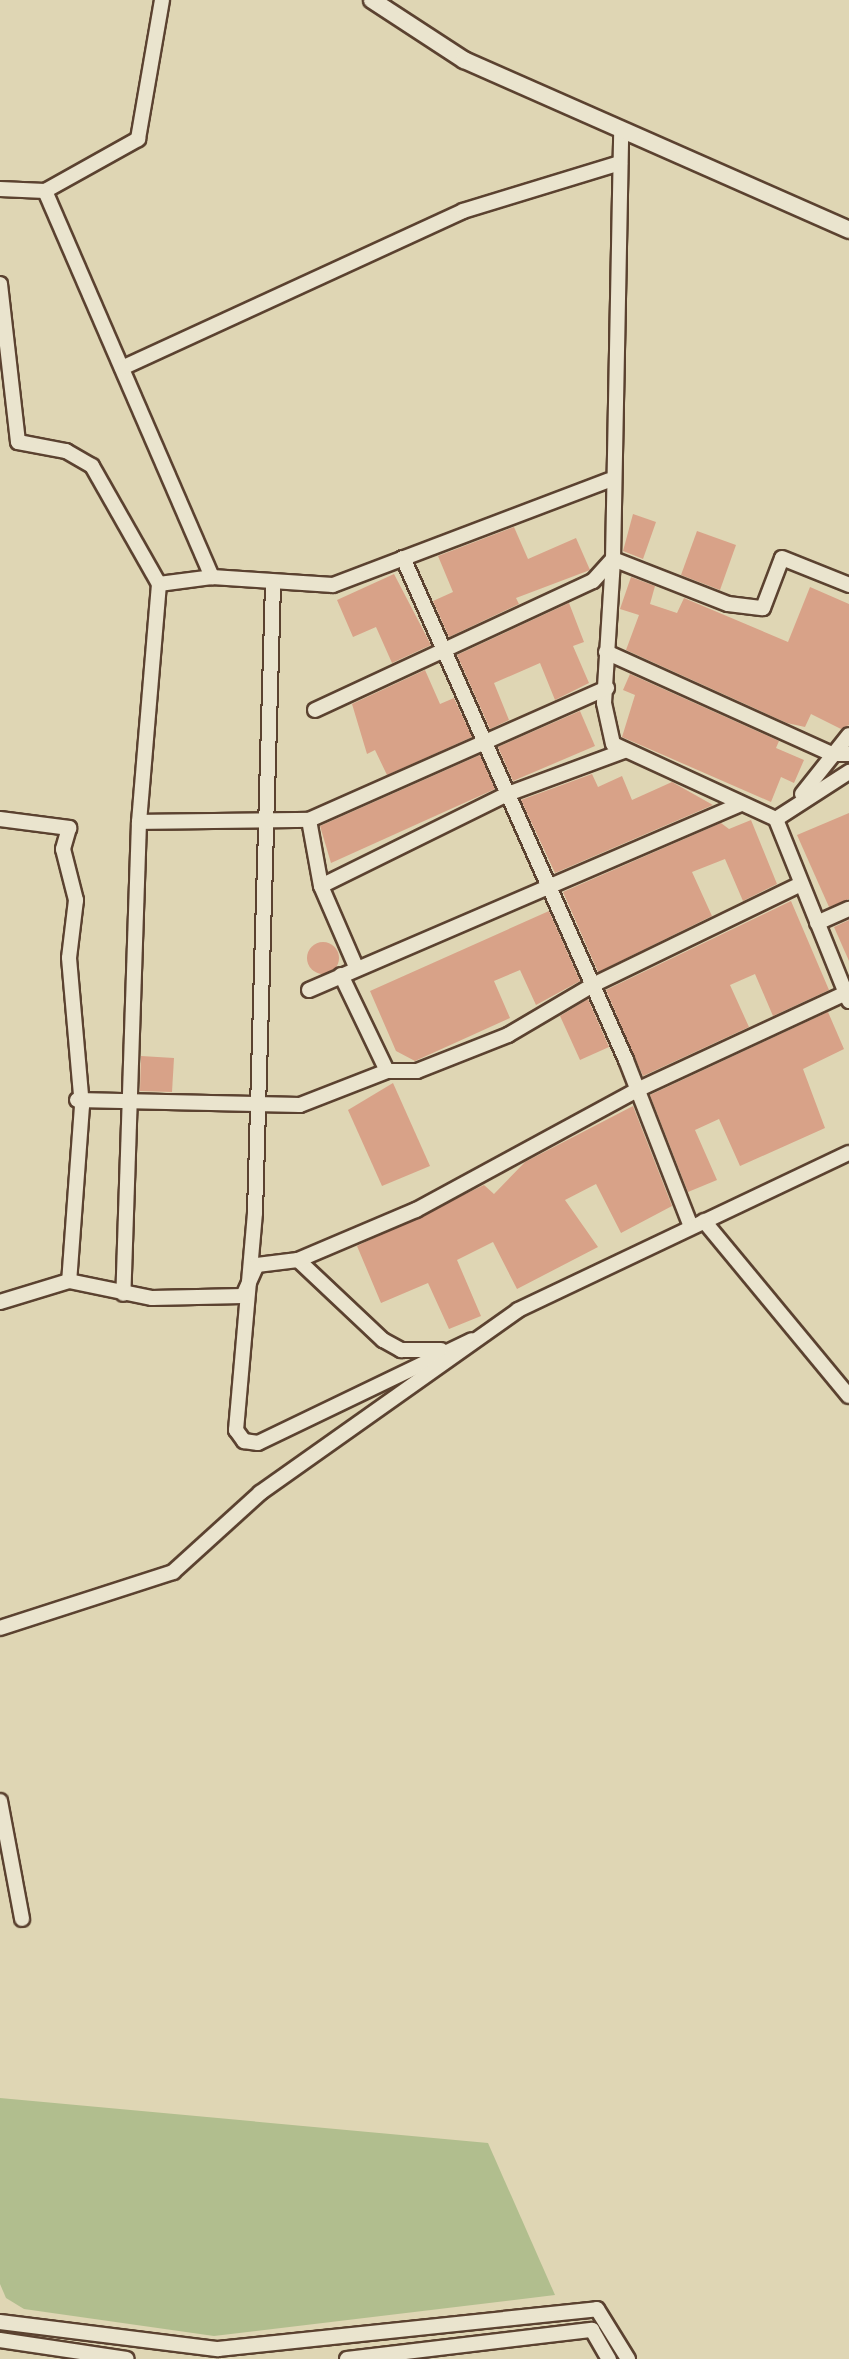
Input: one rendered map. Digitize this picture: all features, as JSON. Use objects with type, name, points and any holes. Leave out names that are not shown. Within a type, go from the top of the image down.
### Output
[{"type":"street","points":[[0,189],[45,191],[138,139],[162,0]]},
{"type":"street","points":[[372,0],[464,60],[621,132],[849,230]]},
{"type":"street","points":[[243,1296],[257,1265],[298,1260],[416,1210],[635,1091],[847,998],[799,885],[776,819],[624,751],[607,727],[606,652],[613,559],[609,480],[621,132]]},
{"type":"street","points":[[122,368],[463,211],[620,163]]},
{"type":"street","points":[[45,191],[212,577]]},
{"type":"street","points":[[0,284],[18,442],[66,451],[92,466],[159,584],[139,822],[123,1294]]},
{"type":"street","points":[[0,430],[16,430]]},
{"type":"street","points":[[159,584],[212,577],[273,584],[333,585],[609,480]]},
{"type":"street","points":[[403,558],[543,885],[593,985],[635,1091],[698,1224],[849,1396]]},
{"type":"street","points":[[613,559],[728,604],[763,608],[782,558],[849,585]]},
{"type":"street","points":[[315,710],[593,581],[613,559]]},
{"type":"street","points":[[273,584],[258,1106],[233,1414],[244,1441],[258,1443],[472,1340]]},
{"type":"street","points":[[606,652],[832,754],[849,754]]},
{"type":"street","points":[[139,822],[266,826],[309,820],[481,739],[607,688]]},
{"type":"street","points":[[797,801],[849,735]]},
{"type":"street","points":[[321,886],[505,795],[624,751]]},
{"type":"street","points":[[776,819],[797,801],[849,772]]},
{"type":"street","points":[[309,990],[543,885],[741,804]]},
{"type":"street","points":[[0,819],[69,828],[63,849],[76,900],[69,958],[77,1100],[69,1281]]},
{"type":"street","points":[[309,820],[321,886],[356,967]]},
{"type":"street","points":[[77,1100],[300,1105],[387,1071],[417,1071],[508,1035],[593,985],[799,885]]},
{"type":"street","points":[[817,923],[849,909]]},
{"type":"street","points":[[341,975],[387,1071]]},
{"type":"street","points":[[0,1628],[173,1572],[260,1493],[518,1310],[849,1153]]},
{"type":"street","points":[[298,1260],[401,1350],[433,1352],[472,1340]]},
{"type":"street","points":[[0,1302],[69,1281],[123,1294],[243,1296]]},
{"type":"street","points":[[0,1801],[22,1919]]},
{"type":"street","points":[[0,2322],[218,2349],[597,2309],[628,2359]]},
{"type":"street","points":[[347,2359],[592,2330],[609,2359]]},
{"type":"street","points":[[0,2340],[127,2359]]},
{"type":"green space","points":[[0,2098],[488,2143],[555,2295],[214,2336],[24,2309],[6,2298],[0,2284]]},
{"type":"building","points":[[633,514],[656,522],[643,559],[623,551]]},
{"type":"building","points":[[514,527],[528,559],[576,538],[590,570],[516,598],[519,604],[449,637],[433,601],[453,592],[438,556]]},
{"type":"building","points":[[697,531],[736,545],[720,590],[681,575]]},
{"type":"building","points":[[394,574],[431,645],[392,663],[376,627],[353,637],[337,600]]},
{"type":"building","points":[[631,577],[655,586],[650,604],[677,613],[684,598],[788,642],[810,587],[849,604],[849,725],[841,729],[811,714],[805,727],[787,723],[626,650],[639,615],[620,609]]},
{"type":"building","points":[[569,603],[584,642],[573,646],[589,683],[555,700],[540,663],[494,683],[509,720],[490,729],[457,655]]},
{"type":"building","points":[[425,670],[440,704],[454,698],[472,737],[387,775],[375,750],[367,754],[352,704]]},
{"type":"building","points":[[630,674],[779,741],[776,748],[804,760],[794,783],[781,777],[771,802],[622,737],[635,695],[623,690]]},
{"type":"building","points":[[580,711],[595,746],[513,781],[498,747]]},
{"type":"building","points":[[480,755],[495,789],[331,863],[320,826]]},
{"type":"building","points":[[592,774],[598,787],[622,776],[632,800],[672,782],[713,805],[555,873],[521,800]]},
{"type":"building","points":[[849,813],[849,899],[829,907],[797,835]]},
{"type":"building","points":[[751,820],[777,884],[743,901],[725,859],[692,872],[712,916],[598,972],[563,892],[721,823],[729,829]]},
{"type":"building","points":[[791,901],[829,990],[773,1016],[755,974],[730,985],[749,1027],[643,1076],[606,990]]},
{"type":"building","points":[[549,911],[580,981],[536,1005],[520,970],[494,981],[510,1018],[415,1061],[396,1051],[370,991]]},
{"type":"building","points":[[849,920],[849,961],[834,927]]},
{"type":"building","points":[[323,942],[334,947],[339,958],[334,969],[323,974],[312,969],[307,958],[312,947]]},
{"type":"building","points":[[588,999],[609,1047],[580,1060],[560,1016]]},
{"type":"building","points":[[828,1012],[844,1049],[803,1069],[825,1128],[740,1166],[719,1119],[695,1130],[717,1180],[688,1192],[650,1095]]},
{"type":"building","points":[[141,1056],[174,1058],[172,1092],[140,1091]]},
{"type":"building","points":[[393,1083],[430,1166],[382,1186],[348,1110]]},
{"type":"building","points":[[633,1106],[672,1206],[621,1233],[596,1184],[565,1200],[598,1247],[517,1289],[493,1242],[457,1260],[481,1316],[449,1329],[428,1283],[381,1303],[357,1246],[484,1185],[494,1194],[525,1162]]}]
